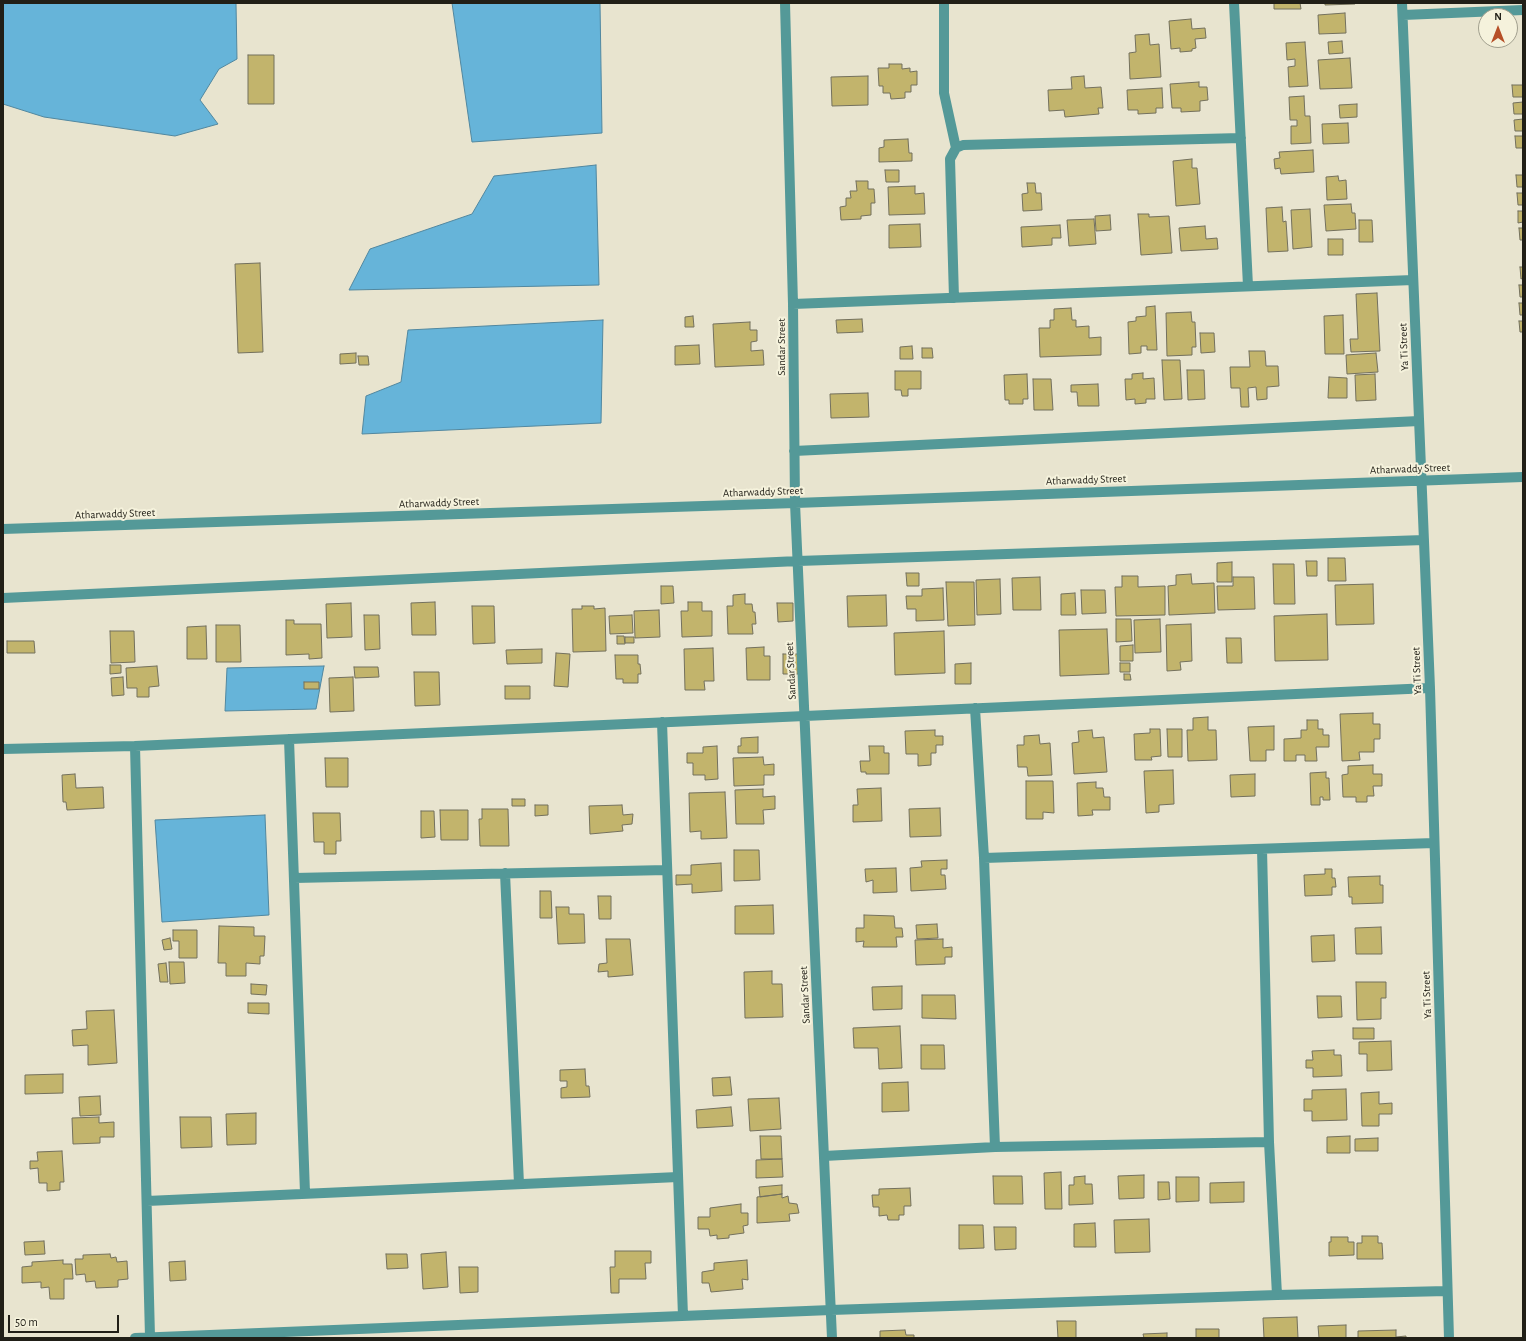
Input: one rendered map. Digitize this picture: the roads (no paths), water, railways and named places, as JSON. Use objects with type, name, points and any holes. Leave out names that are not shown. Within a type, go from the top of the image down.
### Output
[{"type":"street","name":"Sandar Street","points":[[785,3],[794,304],[795,503],[832,1338]]},
{"type":"street","points":[[944,3],[944,93],[956,148]]},
{"type":"street","points":[[1234,3],[1248,286]]},
{"type":"street","name":"Ya Ti Street","points":[[1402,3],[1430,688],[1448,1338]]},
{"type":"street","points":[[1402,15],[1523,10]]},
{"type":"street","points":[[954,298],[950,159],[956,148],[963,145],[1241,138]]},
{"type":"street","points":[[794,304],[1413,280]]},
{"type":"street","points":[[794,451],[1419,421]]},
{"type":"street","name":"Atharwaddy Street","points":[[3,529],[1523,477]]},
{"type":"street","points":[[3,598],[798,561],[1424,540]]},
{"type":"street","points":[[3,749],[135,746],[1430,688]]},
{"type":"street","points":[[975,708],[984,858],[995,1147]]},
{"type":"street","points":[[662,722],[683,1316]]},
{"type":"street","points":[[289,739],[305,1193]]},
{"type":"street","points":[[135,746],[150,1337]]},
{"type":"street","points":[[984,858],[1434,843]]},
{"type":"street","points":[[1262,849],[1269,1142],[1277,1294]]},
{"type":"street","points":[[294,878],[667,870]]},
{"type":"street","points":[[505,873],[519,1184]]},
{"type":"street","points":[[824,1156],[995,1147],[1269,1142]]},
{"type":"street","points":[[147,1201],[678,1176]]},
{"type":"street","points":[[135,1338],[1277,1294],[1447,1291]]},
{"type":"water","points":[[3,3],[236,3],[237,59],[219,69],[200,100],[218,124],[175,136],[44,117],[3,104]]},
{"type":"water","points":[[452,3],[600,3],[602,133],[472,142]]},
{"type":"water","points":[[596,165],[599,285],[349,290],[370,249],[472,214],[494,176]]},
{"type":"water","points":[[603,320],[601,423],[362,434],[366,396],[401,382],[408,330]]},
{"type":"water","points":[[324,666],[316,709],[225,711],[227,668]]},
{"type":"water","points":[[265,815],[269,915],[162,922],[155,820]]}]
